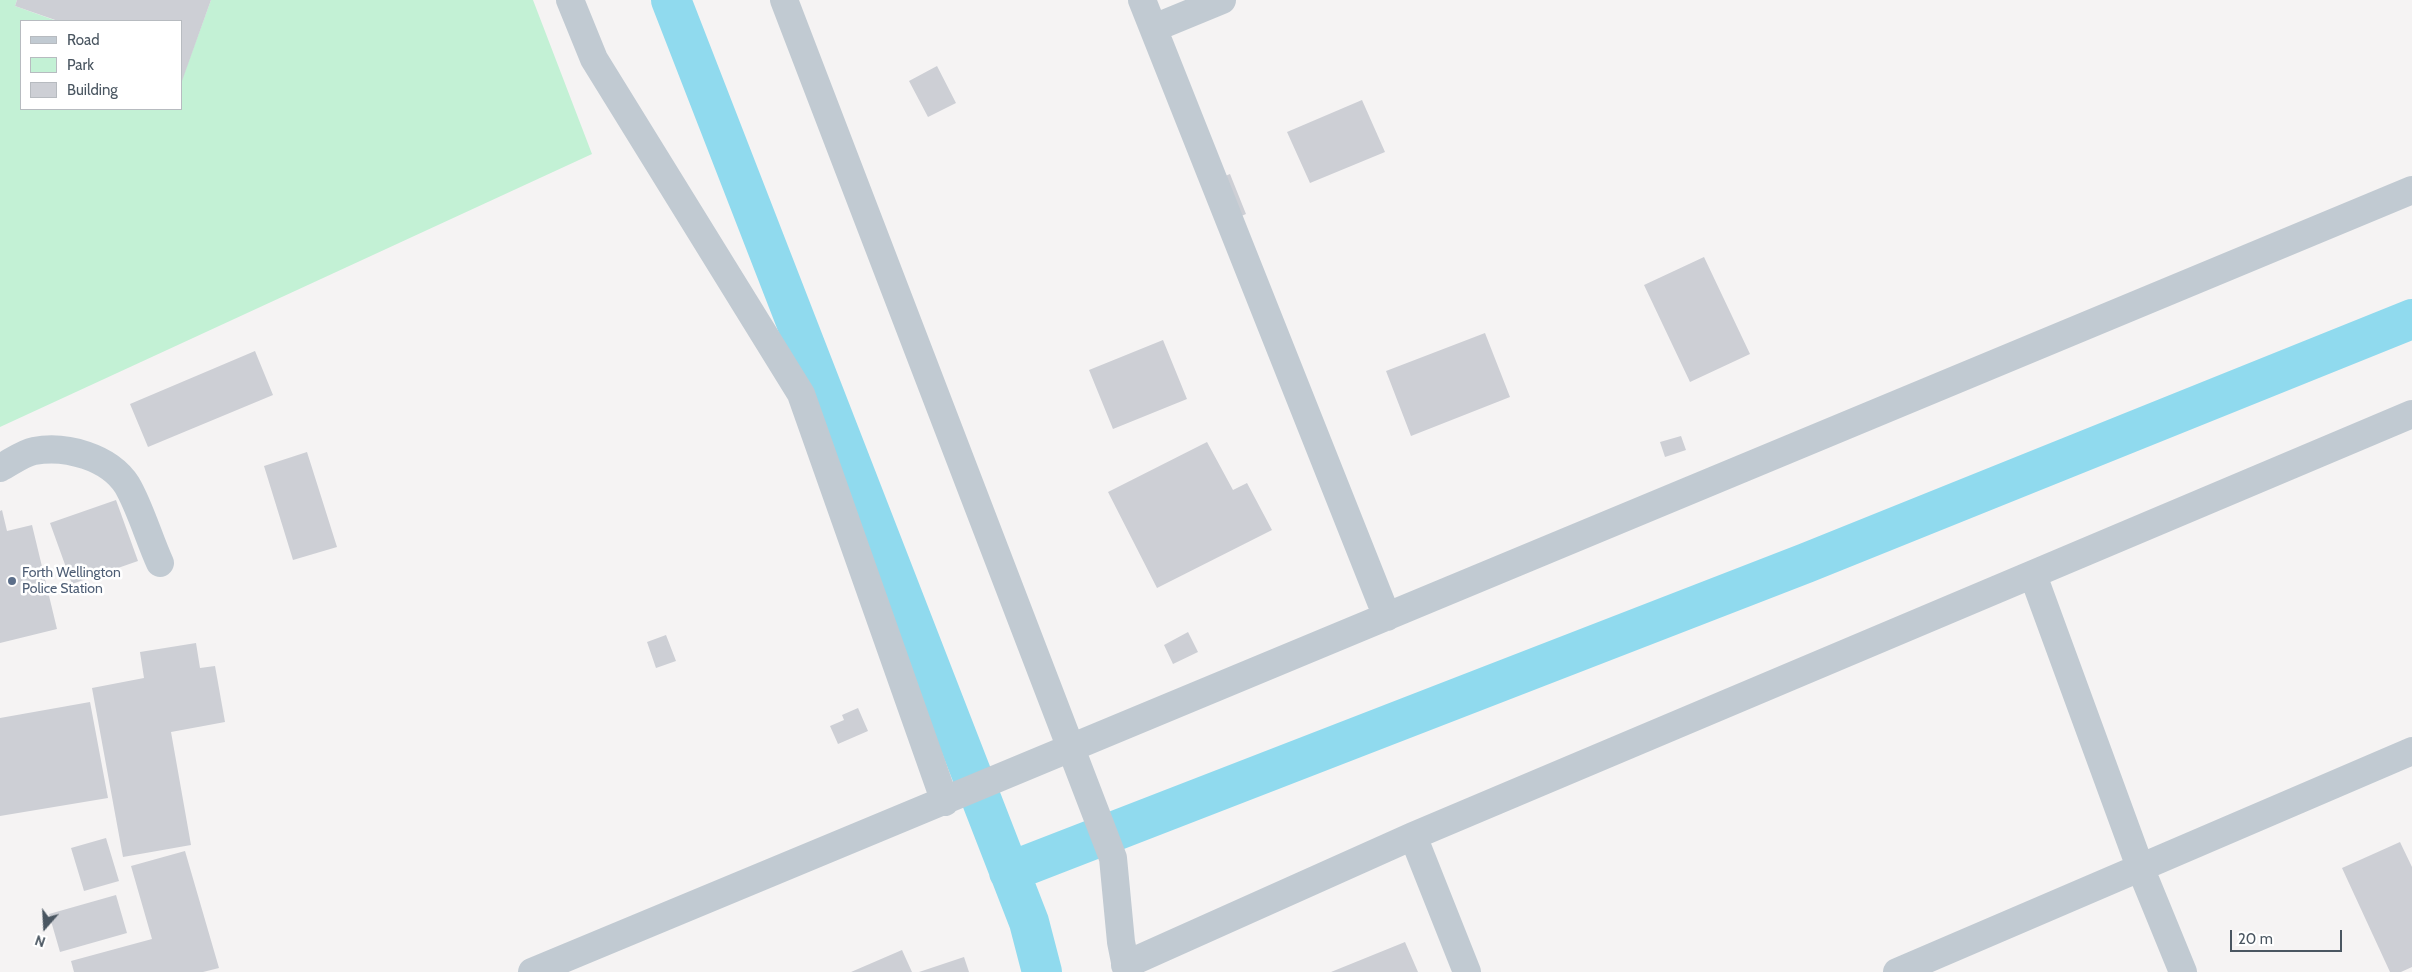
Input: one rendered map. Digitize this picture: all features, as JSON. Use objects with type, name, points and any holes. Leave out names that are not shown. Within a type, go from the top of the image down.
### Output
[{"type":"street","points":[[570,0],[594,59],[801,394],[945,802]]},
{"type":"street","points":[[784,0],[1113,858],[1121,942],[1126,969],[1412,836],[2412,414]]},
{"type":"street","points":[[1142,0],[1387,617]]},
{"type":"street","points":[[1154,28],[1222,0]]},
{"type":"street","points":[[532,972],[1070,750],[1875,411],[2412,190]]},
{"type":"street","points":[[0,468],[33,451],[66,450],[87,456],[106,465],[126,484],[160,563]]},
{"type":"street","points":[[2033,575],[2140,867],[2184,972]]},
{"type":"street","points":[[1897,972],[2412,751]]},
{"type":"street","points":[[1412,836],[1467,972]]},
{"type":"green space","points":[[0,0],[17,0],[15,6],[54,20],[20,20],[20,110],[182,110],[182,79],[211,0],[533,0],[592,154],[0,427]]},
{"type":"building","points":[[17,0],[211,0],[182,81],[182,20],[55,20],[15,6]]},
{"type":"building","points":[[937,66],[956,103],[928,117],[909,81]]},
{"type":"building","points":[[1362,100],[1385,152],[1310,183],[1287,132]]},
{"type":"building","points":[[1230,174],[1246,214],[1227,222],[1210,182]]},
{"type":"building","points":[[1704,257],[1750,354],[1690,382],[1644,285]]},
{"type":"building","points":[[1485,333],[1510,397],[1411,436],[1386,371]]},
{"type":"building","points":[[1163,340],[1187,399],[1113,429],[1089,370]]},
{"type":"building","points":[[255,351],[273,395],[148,447],[130,404]]},
{"type":"building","points":[[1681,436],[1686,450],[1665,457],[1660,442]]},
{"type":"building","points":[[1207,442],[1233,490],[1247,483],[1272,530],[1157,588],[1108,492]]},
{"type":"building","points":[[307,452],[337,547],[293,560],[264,466]]},
{"type":"building","points":[[116,500],[138,561],[72,584],[50,523]]},
{"type":"building","points":[[2,510],[7,531],[32,525],[57,629],[0,643],[0,511]]},
{"type":"building","points":[[1188,632],[1198,652],[1173,664],[1164,645]]},
{"type":"building","points":[[666,635],[676,661],[656,668],[647,642]]},
{"type":"building","points":[[196,643],[200,668],[215,666],[225,722],[171,732],[191,845],[123,857],[92,688],[144,678],[140,652]]},
{"type":"building","points":[[90,702],[108,798],[0,816],[0,718]]},
{"type":"building","points":[[858,708],[868,731],[838,744],[830,726],[844,720],[842,715]]},
{"type":"building","points":[[106,838],[119,881],[84,891],[71,848]]},
{"type":"building","points":[[2400,842],[2412,867],[2412,967],[2401,972],[2390,972],[2342,868]]},
{"type":"building","points":[[185,851],[219,968],[203,972],[74,972],[71,961],[152,939],[131,866]]},
{"type":"building","points":[[116,895],[127,933],[60,952],[49,914]]},
{"type":"building","points":[[1405,942],[1418,972],[1331,972]]},
{"type":"building","points":[[902,950],[912,972],[851,972]]},
{"type":"building","points":[[964,957],[969,972],[919,972]]},
{"type":"waterway","points":[[671,0],[1029,922],[1042,972]]},
{"type":"waterway","points":[[1009,872],[1806,563],[2412,319]]},
{"type":"place","name":"Forth Wellington Police Station","points":[[12,581]]}]
